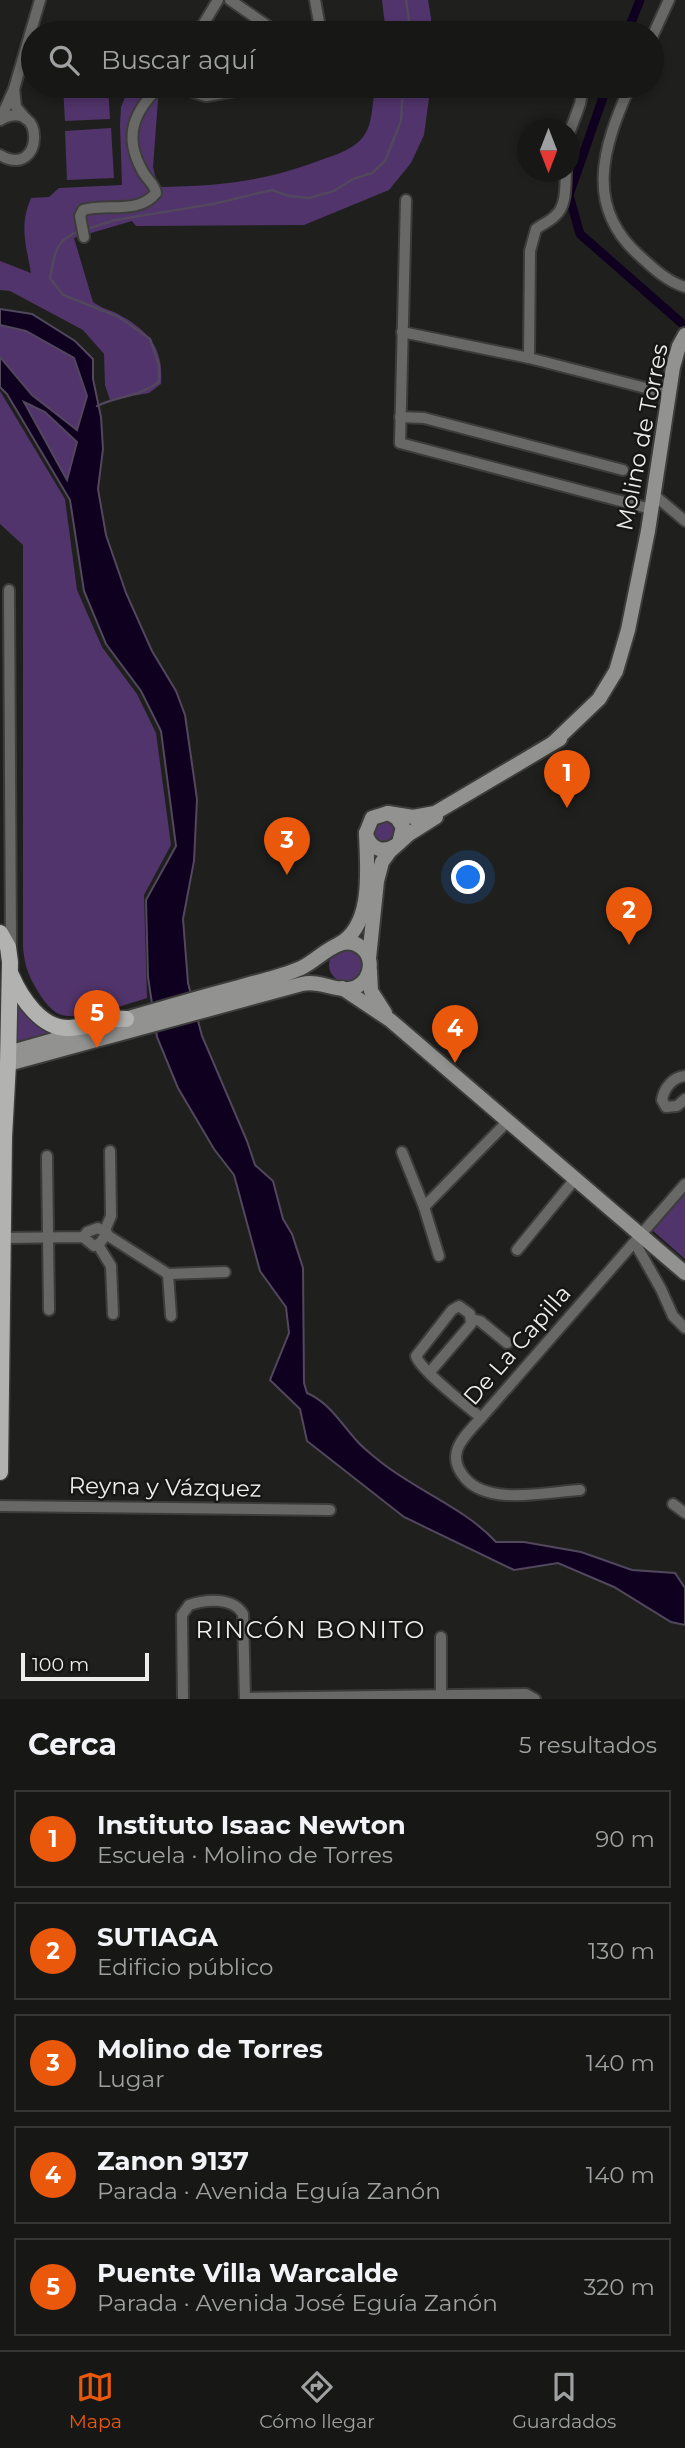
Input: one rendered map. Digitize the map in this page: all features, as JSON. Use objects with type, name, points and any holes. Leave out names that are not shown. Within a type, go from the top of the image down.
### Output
[{"type":"main road","name":"Molino de Torres","points":[[388,813],[413,817],[435,813],[553,743],[588,716],[611,691],[623,667],[628,645],[628,630],[652,501],[668,394],[677,352],[685,335]]},
{"type":"main road","name":"Molino de Torres","points":[[390,1020],[371,991],[369,939],[378,875],[384,858],[424,823],[487,787],[496,779]]},
{"type":"main road","points":[[236,995],[303,967],[352,934],[362,918],[366,833],[368,822],[377,814],[388,813],[401,822],[403,833],[397,845],[385,850],[374,847],[366,833]]},
{"type":"main road","points":[[0,931],[8,947],[4,1059],[0,1472]]},
{"type":"main road","points":[[4,1059],[236,995],[307,983],[339,987],[349,989],[366,979],[370,963],[365,950],[356,944],[346,942],[332,948],[324,961],[324,972],[330,982],[339,987],[390,1020],[575,1179],[638,1239],[685,1273]]},
{"type":"main road","points":[[7,966],[26,1002],[43,1019],[56,1027],[69,1028],[113,1018],[133,1022]]},
{"type":"street","points":[[36,21],[40,0]]},
{"type":"street","points":[[315,0],[319,21]]},
{"type":"street","points":[[659,21],[669,0]]},
{"type":"street","points":[[206,21],[217,3],[231,1],[260,21]]},
{"type":"street","points":[[0,120],[21,72]]},
{"type":"street","points":[[0,155],[17,159],[29,153],[33,147],[35,133],[16,107],[14,89]]},
{"type":"street","points":[[83,232],[80,216],[83,210],[129,207],[141,204],[156,193],[156,188],[143,173],[136,158],[133,135],[136,116],[150,98]]},
{"type":"street","points":[[574,119],[581,98]]},
{"type":"street","points":[[625,98],[607,147],[603,183],[606,208],[619,234],[631,249],[668,279],[685,287]]},
{"type":"street","points":[[0,120],[14,116],[28,121]]},
{"type":"street","points":[[529,358],[530,251],[536,229],[553,219],[560,211],[565,182]]},
{"type":"street","points":[[405,200],[400,443],[652,501],[685,521]]},
{"type":"street","points":[[402,332],[529,358],[668,394]]},
{"type":"street","points":[[400,417],[424,418],[623,470]]},
{"type":"street","points":[[7,966],[11,918],[5,725],[5,639],[9,590]]},
{"type":"street","points":[[0,931],[11,918]]},
{"type":"street","points":[[685,1076],[670,1083],[664,1090],[662,1100],[666,1107],[671,1108],[685,1099]]},
{"type":"street","points":[[424,1207],[508,1121]]},
{"type":"street","points":[[97,1245],[106,1233],[111,1216],[110,1151]]},
{"type":"street","points":[[402,1153],[424,1207],[439,1256]]},
{"type":"street","points":[[47,1156],[50,1310]]},
{"type":"street","points":[[517,1250],[575,1179]]},
{"type":"street","name":"De La Capilla","points":[[580,1490],[507,1495],[485,1492],[472,1487],[458,1470],[454,1460],[457,1449],[685,1184]]},
{"type":"street","points":[[3,1238],[83,1237],[92,1230],[106,1233],[168,1274],[225,1272]]},
{"type":"street","points":[[83,1237],[91,1245],[97,1245]]},
{"type":"street","points":[[638,1239],[673,1316],[685,1328]]},
{"type":"street","points":[[97,1245],[111,1266],[113,1314]]},
{"type":"street","points":[[168,1274],[171,1316]]},
{"type":"street","points":[[481,1418],[429,1373],[417,1361],[416,1356],[452,1310],[459,1306],[466,1310],[472,1319],[480,1321],[507,1343]]},
{"type":"street","points":[[429,1373],[471,1324],[472,1319]]},
{"type":"street","points":[[673,1504],[685,1513]]},
{"type":"street","name":"Reyna y Vázquez","points":[[0,1506],[330,1510]]},
{"type":"street","points":[[183,1699],[182,1620],[189,1605],[202,1602],[233,1604],[240,1608],[244,1622],[245,1698],[530,1697]]},
{"type":"street","points":[[441,1637],[441,1696]]},
{"type":"shaded area","points":[[382,0],[428,0],[431,21],[385,21]]},
{"type":"shaded area","points":[[64,98],[109,98],[110,119],[65,121]]},
{"type":"shaded area","points":[[125,98],[158,98],[153,167],[158,187],[241,181],[300,167],[338,154],[359,141],[367,131],[374,98],[429,98],[424,135],[411,163],[389,190],[304,225],[136,226],[132,221],[74,238],[93,302],[138,327],[152,342],[160,360],[161,384],[149,393],[110,400],[105,385],[104,354],[83,330],[10,291],[0,290],[0,261],[31,273],[24,226],[31,198],[49,197],[59,188],[122,185],[121,107]]},
{"type":"shaded area","points":[[111,128],[114,178],[67,180],[65,131]]},
{"type":"shaded area","points":[[0,309],[32,314],[75,341],[93,359],[93,379],[101,417],[103,449],[98,489],[106,535],[126,593],[152,651],[176,691],[185,715],[197,799],[194,861],[183,919],[188,983],[202,1036],[255,1165],[273,1181],[283,1219],[292,1234],[303,1268],[304,1383],[307,1393],[329,1408],[359,1444],[377,1459],[469,1519],[496,1542],[524,1542],[581,1552],[632,1570],[675,1573],[685,1588],[685,1625],[671,1622],[614,1587],[558,1563],[514,1570],[404,1517],[307,1441],[300,1409],[270,1380],[289,1333],[286,1307],[260,1271],[234,1175],[214,1149],[178,1088],[157,1037],[148,977],[146,900],[176,846],[161,731],[141,691],[106,644],[84,591],[70,500],[7,394],[0,387],[0,357],[32,395],[77,430],[87,396],[74,358],[26,331],[0,325]],"holes":[[[24,402],[45,412],[77,442],[67,480]]]},
{"type":"shaded area","points":[[0,325],[26,331],[74,358],[87,396],[77,430],[32,395],[0,357]]},
{"type":"shaded area","points":[[0,391],[65,499],[77,590],[102,647],[137,694],[156,733],[171,845],[144,895],[147,998],[88,1015],[65,1016],[51,1009],[32,981],[23,947],[23,545],[0,524]]},
{"type":"shaded area","points":[[23,401],[45,412],[77,442],[67,481]]},
{"type":"shaded area","points":[[381,820],[389,820],[396,827],[396,835],[389,842],[381,842],[374,835],[374,827]]},
{"type":"shaded area","points":[[346,948],[358,953],[363,965],[358,977],[346,982],[334,977],[329,965],[334,953]]},
{"type":"shaded area","points":[[14,990],[56,1033],[15,1048]]},
{"type":"shaded area","points":[[685,1191],[685,1259],[651,1229]]},
{"type":"waterway","points":[[406,0],[409,21]]},
{"type":"waterway","points":[[632,21],[640,0]]},
{"type":"waterway","points":[[87,229],[115,220],[213,204],[272,190],[289,196],[309,198],[334,191],[353,179],[372,173],[385,161],[401,121],[402,98]]},
{"type":"waterway","points":[[603,98],[569,195],[580,234],[685,326]]},
{"type":"waterway","points":[[81,231],[65,238],[57,248],[50,278],[63,295],[119,317],[150,339],[159,365],[159,382],[144,391],[97,406]]},
{"type":"place","name":"Instituto Isaac Newton","points":[[567,808]]},
{"type":"place","name":"Molino de Torres","points":[[287,875]]},
{"type":"place","name":"SUTIAGA","points":[[629,945]]},
{"type":"place","name":"Puente Villa Warcalde","points":[[97,1048]]},
{"type":"place","name":"Zanon 9137","points":[[455,1063]]},
{"type":"district","name":"RINCÓN BONITO","points":[[311,1630]]}]
